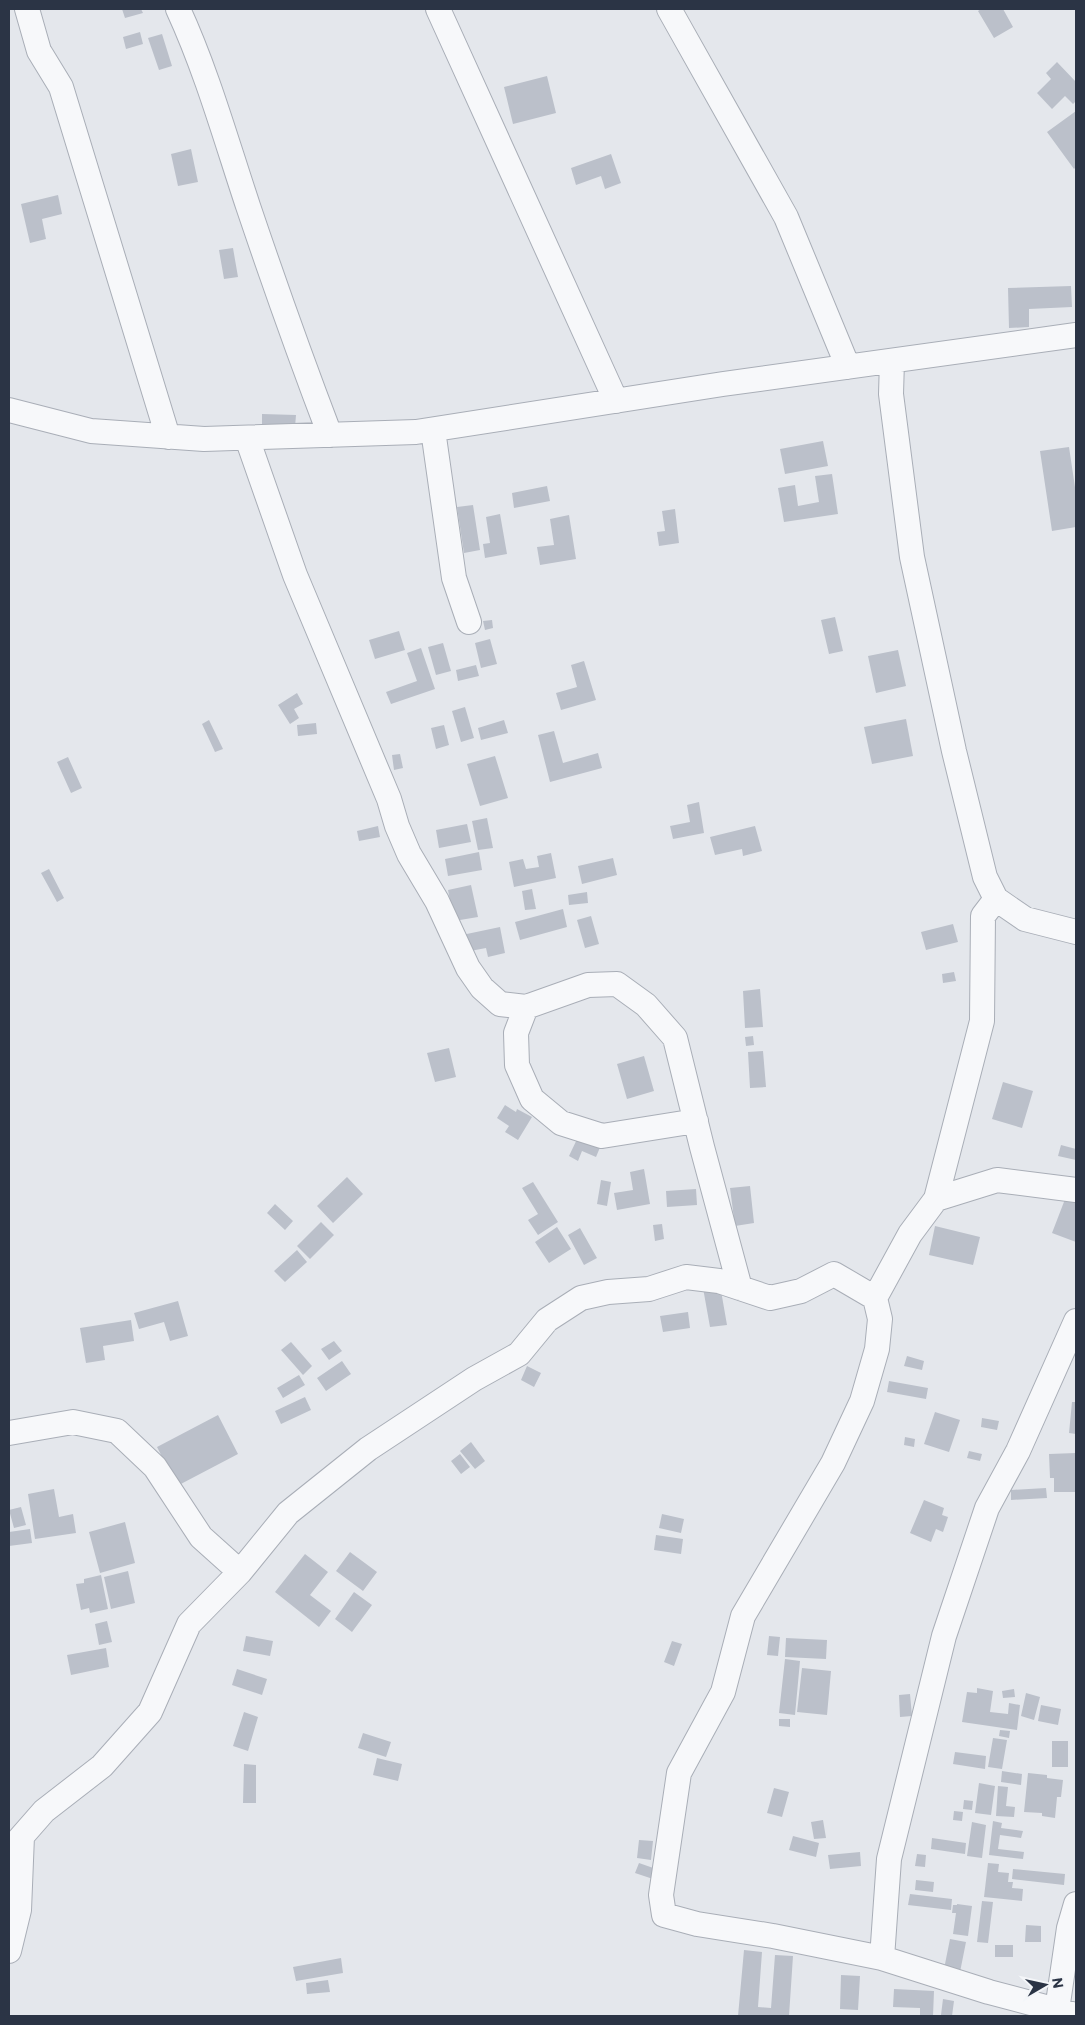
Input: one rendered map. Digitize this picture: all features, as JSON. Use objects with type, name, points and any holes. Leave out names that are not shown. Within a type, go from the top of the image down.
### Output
[{"type":"street","points":[[27,9],[39,50],[61,87],[168,437]]},
{"type":"street","points":[[178,9],[218,112],[287,321],[330,435]]},
{"type":"street","points":[[438,9],[616,401]]},
{"type":"street","points":[[669,9],[786,217],[848,367]]},
{"type":"street","points":[[9,410],[91,432],[204,439],[416,432],[892,360],[1076,335]]},
{"type":"street","points":[[892,360],[891,394],[912,558],[954,751],[984,877],[996,899],[1026,919],[1076,932]]},
{"type":"street","points":[[433,430],[454,578],[469,622]]},
{"type":"street","points":[[247,438],[295,574],[389,799],[397,826],[410,854],[437,901],[468,968],[482,988],[500,1004],[526,1007],[588,985],[617,984],[646,1006],[675,1038],[740,1288]]},
{"type":"street","points":[[996,899],[982,916],[982,1021],[936,1199],[910,1234],[875,1298],[880,1320],[877,1349],[862,1401],[833,1463],[742,1616],[723,1692],[679,1773],[661,1895],[664,1915],[697,1924],[772,1936],[882,1958],[990,1992],[1067,2012],[1069,1928],[1076,1904]]},
{"type":"street","points":[[526,1007],[516,1033],[517,1065],[532,1099],[561,1123],[602,1136],[696,1121]]},
{"type":"street","points":[[936,1199],[997,1180],[1076,1190]]},
{"type":"street","points":[[9,1951],[19,1910],[15,1844],[44,1811],[102,1766],[150,1712],[189,1624],[240,1572],[288,1514],[368,1449],[474,1379],[519,1354],[547,1320],[581,1298],[608,1292],[649,1290],[686,1277],[719,1281],[770,1298],[801,1291],[834,1274],[875,1298]]},
{"type":"street","points":[[882,1958],[889,1859],[944,1636],[987,1508],[1018,1451],[1076,1321]]},
{"type":"street","points":[[9,1433],[73,1422],[117,1431],[155,1467],[201,1537],[240,1572]]},
{"type":"building","points":[[122,9],[141,9],[143,13],[125,18]]},
{"type":"building","points":[[981,9],[1003,9],[1013,27],[994,38],[978,11]]},
{"type":"building","points":[[140,32],[143,44],[126,49],[123,37]]},
{"type":"building","points":[[162,34],[172,66],[159,70],[148,38]]},
{"type":"building","points":[[1057,62],[1076,82],[1076,101],[1073,104],[1065,96],[1052,109],[1037,93],[1051,79],[1046,73]]},
{"type":"building","points":[[547,76],[556,113],[513,124],[504,87]]},
{"type":"building","points":[[1076,111],[1076,167],[1074,169],[1047,132]]},
{"type":"building","points":[[191,149],[198,182],[178,186],[171,154]]},
{"type":"building","points":[[611,154],[621,183],[605,189],[601,176],[576,185],[571,168]]},
{"type":"building","points":[[58,195],[62,214],[42,219],[46,239],[30,243],[21,204]]},
{"type":"building","points":[[233,248],[238,277],[224,279],[219,250]]},
{"type":"building","points":[[1071,286],[1072,307],[1029,309],[1029,327],[1009,328],[1008,288]]},
{"type":"building","points":[[262,414],[296,415],[295,427],[262,427]]},
{"type":"building","points":[[823,441],[828,466],[785,474],[780,449]]},
{"type":"building","points":[[1069,447],[1076,494],[1076,527],[1052,531],[1040,451]]},
{"type":"building","points":[[832,474],[838,514],[784,522],[778,488],[795,485],[798,506],[819,502],[815,476]]},
{"type":"building","points":[[547,486],[550,501],[514,508],[512,493]]},
{"type":"building","points":[[473,505],[480,550],[464,553],[457,507]]},
{"type":"building","points":[[675,509],[679,543],[659,546],[657,532],[665,531],[662,511]]},
{"type":"building","points":[[500,514],[507,554],[485,558],[483,544],[490,543],[486,517]]},
{"type":"building","points":[[569,515],[576,559],[540,565],[537,547],[554,545],[550,519]]},
{"type":"building","points":[[835,617],[843,651],[829,654],[821,620]]},
{"type":"building","points":[[492,620],[493,628],[485,630],[483,621]]},
{"type":"building","points":[[399,631],[405,650],[375,659],[369,640]]},
{"type":"building","points":[[490,639],[497,664],[481,668],[475,643]]},
{"type":"building","points":[[443,643],[451,671],[436,675],[428,647]]},
{"type":"building","points":[[421,648],[435,689],[391,704],[386,692],[417,681],[407,653]]},
{"type":"building","points":[[898,650],[906,686],[876,693],[868,656]]},
{"type":"building","points":[[584,661],[596,700],[561,710],[556,693],[577,687],[571,665]]},
{"type":"building","points":[[476,665],[479,676],[458,681],[456,670]]},
{"type":"building","points":[[297,693],[303,704],[294,709],[299,718],[290,724],[278,705]]},
{"type":"building","points":[[465,707],[474,738],[461,742],[452,711]]},
{"type":"building","points":[[906,719],[913,756],[872,764],[864,727]]},
{"type":"building","points":[[209,720],[223,749],[215,752],[202,724]]},
{"type":"building","points":[[504,720],[508,733],[481,740],[478,728]]},
{"type":"building","points":[[316,723],[317,734],[298,736],[297,725]]},
{"type":"building","points":[[444,725],[449,745],[436,749],[431,728]]},
{"type":"building","points":[[554,731],[563,763],[598,753],[602,768],[550,782],[538,735]]},
{"type":"building","points":[[400,754],[403,768],[394,770],[392,755]]},
{"type":"building","points":[[495,756],[508,798],[480,806],[467,764]]},
{"type":"building","points":[[68,757],[82,788],[71,793],[57,762]]},
{"type":"building","points":[[699,802],[704,833],[673,839],[670,826],[690,822],[687,805]]},
{"type":"building","points":[[487,818],[493,848],[478,850],[472,821]]},
{"type":"building","points":[[467,824],[471,842],[439,848],[436,830]]},
{"type":"building","points":[[378,826],[380,837],[359,841],[357,831]]},
{"type":"building","points":[[755,826],[762,851],[743,856],[742,849],[715,855],[710,837]]},
{"type":"building","points":[[479,852],[482,870],[448,876],[445,859]]},
{"type":"building","points":[[551,853],[556,878],[514,887],[509,862],[523,859],[526,869],[539,867],[537,856]]},
{"type":"building","points":[[613,858],[617,875],[582,884],[578,866]]},
{"type":"building","points":[[49,869],[64,898],[57,902],[41,873]]},
{"type":"building","points":[[471,885],[478,917],[454,921],[448,890]]},
{"type":"building","points":[[532,889],[536,909],[525,910],[522,891]]},
{"type":"building","points":[[587,892],[588,903],[569,905],[568,895]]},
{"type":"building","points":[[563,909],[567,927],[520,940],[515,922]]},
{"type":"building","points":[[591,916],[599,944],[585,948],[577,920]]},
{"type":"building","points":[[953,924],[958,942],[926,950],[921,932]]},
{"type":"building","points":[[500,927],[505,953],[488,957],[486,948],[465,952],[462,935]]},
{"type":"building","points":[[954,972],[956,981],[943,983],[942,974]]},
{"type":"building","points":[[760,989],[763,1027],[745,1028],[743,991]]},
{"type":"building","points":[[753,1036],[754,1045],[746,1046],[745,1037]]},
{"type":"building","points":[[449,1048],[456,1077],[435,1082],[427,1053]]},
{"type":"building","points":[[763,1051],[766,1087],[750,1088],[748,1052]]},
{"type":"building","points":[[644,1056],[654,1091],[627,1099],[617,1064]]},
{"type":"building","points":[[1003,1082],[1033,1091],[1022,1128],[992,1119]]},
{"type":"building","points":[[505,1105],[516,1112],[517,1109],[532,1117],[518,1140],[505,1132],[509,1126],[497,1118]]},
{"type":"building","points":[[579,1135],[601,1145],[596,1157],[582,1151],[578,1161],[569,1156]]},
{"type":"building","points":[[1061,1145],[1076,1149],[1076,1160],[1058,1156]]},
{"type":"building","points":[[644,1169],[650,1204],[617,1210],[614,1193],[633,1190],[630,1172]]},
{"type":"building","points":[[347,1177],[363,1194],[333,1223],[317,1206]]},
{"type":"building","points":[[601,1180],[611,1182],[607,1206],[597,1204]]},
{"type":"building","points":[[533,1182],[558,1222],[538,1235],[528,1220],[538,1214],[522,1188]]},
{"type":"building","points":[[750,1186],[754,1223],[735,1226],[730,1188]]},
{"type":"building","points":[[696,1189],[697,1205],[667,1207],[666,1191]]},
{"type":"building","points":[[1067,1194],[1076,1198],[1076,1242],[1052,1233]]},
{"type":"building","points":[[275,1204],[293,1221],[285,1230],[267,1213]]},
{"type":"building","points":[[321,1222],[334,1235],[310,1259],[297,1246]]},
{"type":"building","points":[[662,1224],[664,1239],[655,1241],[653,1225]]},
{"type":"building","points":[[935,1226],[980,1237],[973,1265],[929,1255]]},
{"type":"building","points":[[557,1227],[571,1249],[549,1263],[535,1242]]},
{"type":"building","points":[[580,1228],[597,1258],[584,1265],[568,1235]]},
{"type":"building","points":[[297,1250],[307,1262],[285,1282],[274,1271]]},
{"type":"building","points":[[720,1285],[727,1325],[710,1327],[703,1288]]},
{"type":"building","points":[[178,1301],[188,1336],[170,1341],[164,1322],[139,1329],[134,1313]]},
{"type":"building","points":[[688,1312],[690,1328],[663,1332],[660,1316]]},
{"type":"building","points":[[131,1320],[134,1341],[103,1346],[105,1360],[86,1363],[80,1328]]},
{"type":"building","points":[[334,1341],[342,1351],[329,1360],[321,1349]]},
{"type":"building","points":[[291,1342],[312,1366],[303,1375],[281,1350]]},
{"type":"building","points":[[907,1356],[924,1361],[922,1370],[904,1366]]},
{"type":"building","points":[[342,1361],[351,1374],[326,1391],[317,1378]]},
{"type":"building","points":[[527,1366],[541,1373],[534,1387],[521,1380]]},
{"type":"building","points":[[299,1375],[305,1385],[283,1398],[277,1388]]},
{"type":"building","points":[[889,1381],[928,1388],[926,1399],[887,1392]]},
{"type":"building","points":[[305,1397],[311,1410],[281,1424],[275,1411]]},
{"type":"building","points":[[1072,1402],[1076,1402],[1076,1434],[1069,1433]]},
{"type":"building","points":[[935,1412],[960,1420],[949,1452],[924,1444]]},
{"type":"building","points":[[218,1415],[238,1454],[177,1486],[157,1447]]},
{"type":"building","points":[[982,1418],[999,1421],[997,1430],[981,1427]]},
{"type":"building","points":[[905,1437],[915,1439],[914,1447],[904,1445]]},
{"type":"building","points":[[471,1442],[485,1461],[475,1469],[460,1451]]},
{"type":"building","points":[[969,1451],[982,1454],[980,1461],[967,1458]]},
{"type":"building","points":[[1076,1453],[1076,1492],[1054,1492],[1054,1478],[1050,1478],[1049,1454]]},
{"type":"building","points":[[460,1454],[470,1467],[461,1474],[451,1461]]},
{"type":"building","points":[[1046,1488],[1047,1498],[1011,1500],[1011,1490]]},
{"type":"building","points":[[54,1489],[59,1517],[73,1514],[76,1533],[35,1539],[28,1494]]},
{"type":"building","points":[[924,1500],[944,1508],[942,1515],[948,1517],[943,1532],[936,1529],[931,1542],[910,1533]]},
{"type":"building","points":[[21,1507],[26,1525],[14,1528],[9,1510]]},
{"type":"building","points":[[662,1514],[684,1519],[681,1533],[659,1528]]},
{"type":"building","points":[[125,1522],[135,1563],[100,1573],[89,1532]]},
{"type":"building","points":[[30,1529],[32,1543],[9,1546],[9,1532]]},
{"type":"building","points":[[656,1535],[683,1539],[681,1554],[654,1550]]},
{"type":"building","points":[[350,1552],[377,1572],[363,1591],[336,1571]]},
{"type":"building","points":[[305,1554],[328,1572],[310,1595],[331,1611],[319,1627],[275,1592]]},
{"type":"building","points":[[128,1571],[135,1603],[111,1609],[104,1577]]},
{"type":"building","points":[[101,1575],[108,1609],[90,1613],[89,1608],[81,1610],[76,1584],[84,1583],[84,1579]]},
{"type":"building","points":[[354,1592],[372,1605],[352,1632],[335,1619]]},
{"type":"building","points":[[107,1621],[112,1642],[99,1645],[95,1624]]},
{"type":"building","points":[[246,1636],[273,1641],[270,1656],[243,1651]]},
{"type":"building","points":[[769,1636],[780,1637],[778,1656],[767,1655]]},
{"type":"building","points":[[786,1638],[827,1640],[826,1659],[785,1657]]},
{"type":"building","points":[[672,1641],[682,1644],[674,1666],[664,1662]]},
{"type":"building","points":[[106,1648],[109,1667],[71,1675],[67,1655]]},
{"type":"building","points":[[785,1659],[800,1661],[795,1715],[779,1713]]},
{"type":"building","points":[[802,1668],[831,1671],[827,1715],[797,1712]]},
{"type":"building","points":[[237,1669],[267,1679],[262,1695],[232,1685]]},
{"type":"building","points":[[977,1688],[993,1691],[990,1712],[1008,1714],[1009,1703],[1020,1705],[1017,1730],[962,1722],[967,1692],[977,1693]]},
{"type":"building","points":[[1014,1689],[1015,1697],[1003,1698],[1002,1691]]},
{"type":"building","points":[[1026,1693],[1040,1697],[1034,1720],[1021,1716]]},
{"type":"building","points":[[910,1694],[912,1716],[900,1717],[899,1695]]},
{"type":"building","points":[[1041,1705],[1061,1709],[1058,1725],[1038,1721]]},
{"type":"building","points":[[244,1712],[258,1717],[248,1751],[233,1746]]},
{"type":"building","points":[[779,1719],[790,1719],[790,1727],[779,1726]]},
{"type":"building","points":[[1000,1730],[1010,1731],[1009,1738],[999,1736]]},
{"type":"building","points":[[363,1733],[391,1742],[386,1757],[358,1748]]},
{"type":"building","points":[[993,1738],[1007,1740],[1002,1769],[988,1767]]},
{"type":"building","points":[[1052,1741],[1068,1741],[1068,1767],[1052,1767]]},
{"type":"building","points":[[955,1752],[986,1756],[985,1769],[953,1764]]},
{"type":"building","points":[[377,1758],[402,1764],[398,1781],[373,1775]]},
{"type":"building","points":[[244,1764],[256,1765],[256,1803],[243,1803]]},
{"type":"building","points":[[1002,1771],[1022,1774],[1021,1785],[1001,1782]]},
{"type":"building","points":[[1028,1773],[1047,1775],[1047,1778],[1063,1780],[1061,1797],[1057,1797],[1055,1818],[1042,1816],[1042,1813],[1024,1812]]},
{"type":"building","points":[[979,1783],[995,1786],[991,1815],[975,1813]]},
{"type":"building","points":[[998,1786],[1008,1787],[1006,1806],[1015,1807],[1014,1817],[996,1816]]},
{"type":"building","points":[[774,1788],[789,1792],[782,1817],[767,1813]]},
{"type":"building","points":[[964,1800],[973,1801],[972,1810],[963,1809]]},
{"type":"building","points":[[954,1811],[963,1812],[962,1821],[953,1820]]},
{"type":"building","points":[[823,1820],[826,1838],[814,1839],[811,1822]]},
{"type":"building","points":[[993,1821],[1002,1823],[1001,1828],[1023,1831],[1021,1838],[1000,1835],[998,1849],[1024,1852],[1023,1859],[989,1855]]},
{"type":"building","points":[[972,1822],[986,1825],[982,1858],[967,1856]]},
{"type":"building","points":[[793,1836],[819,1843],[816,1857],[789,1850]]},
{"type":"building","points":[[932,1838],[966,1843],[965,1854],[931,1849]]},
{"type":"building","points":[[639,1840],[653,1841],[651,1860],[637,1858]]},
{"type":"building","points":[[860,1852],[861,1866],[830,1869],[828,1855]]},
{"type":"building","points":[[917,1854],[926,1855],[925,1867],[915,1866]]},
{"type":"building","points":[[639,1863],[659,1870],[656,1880],[635,1873]]},
{"type":"building","points":[[988,1863],[999,1864],[998,1872],[1009,1873],[1008,1882],[1013,1882],[1012,1888],[1023,1889],[1022,1901],[984,1897]]},
{"type":"building","points":[[1013,1869],[1065,1874],[1064,1885],[1012,1879]]},
{"type":"building","points":[[916,1880],[934,1882],[933,1892],[915,1890]]},
{"type":"building","points":[[910,1894],[952,1899],[951,1910],[908,1905]]},
{"type":"building","points":[[982,1901],[993,1902],[988,1943],[977,1942]]},
{"type":"building","points":[[953,1905],[972,1906],[968,1936],[953,1934],[956,1913],[952,1913]]},
{"type":"building","points":[[1026,1925],[1041,1926],[1041,1942],[1025,1942]]},
{"type":"building","points":[[950,1939],[966,1942],[960,1972],[944,1969]]},
{"type":"building","points":[[995,1945],[1013,1945],[1013,1957],[995,1957]]},
{"type":"building","points":[[744,1950],[762,1952],[758,2007],[771,2008],[775,1955],[793,1956],[789,2016],[738,2016]]},
{"type":"building","points":[[341,1958],[343,1973],[296,1981],[293,1967]]},
{"type":"building","points":[[841,1975],[860,1976],[858,2010],[840,2009]]},
{"type":"building","points":[[328,1980],[330,1992],[307,1994],[306,1983]]},
{"type":"building","points":[[894,1989],[934,1991],[933,2016],[920,2016],[920,2008],[893,2007]]},
{"type":"building","points":[[943,1999],[954,2001],[952,2016],[941,2015]]}]
